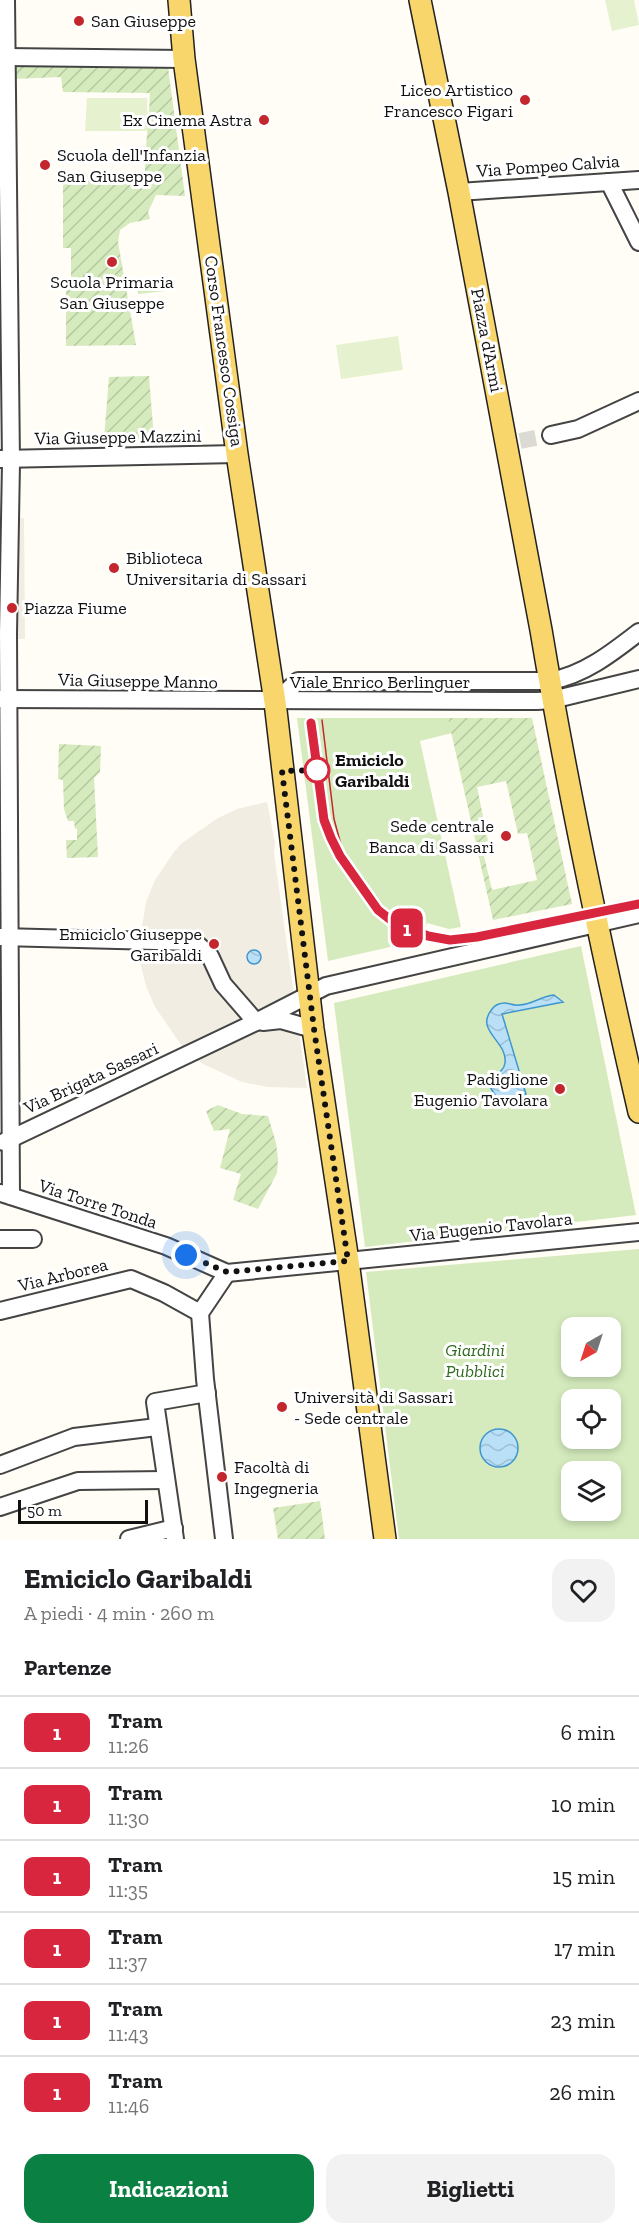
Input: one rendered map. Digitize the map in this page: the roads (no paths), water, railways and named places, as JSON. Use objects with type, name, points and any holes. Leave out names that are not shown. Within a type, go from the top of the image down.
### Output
[{"type":"main road","name":"Corso Francesco Cossiga","points":[[179,0],[184,59],[237,454],[275,702],[296,894],[385,1539]]},
{"type":"main road","name":"Piazza d'Armi","points":[[420,0],[513,442],[551,691],[596,924],[639,1112]]},
{"type":"street","points":[[5,1195],[4,197],[6,0]]},
{"type":"street","points":[[5,57],[184,59]]},
{"type":"street","name":"Via Pompeo Calvia","points":[[459,192],[639,180]]},
{"type":"street","points":[[609,182],[639,242]]},
{"type":"street","points":[[551,435],[578,429],[639,401]]},
{"type":"street","name":"Via Giuseppe Mazzini","points":[[5,459],[237,454]]},
{"type":"street","points":[[551,691],[612,653],[639,632]]},
{"type":"street","points":[[612,653],[609,661],[612,672],[633,681]]},
{"type":"street","name":"Viale Enrico Berlinguer","points":[[275,702],[298,681],[551,691]]},
{"type":"street","points":[[551,691],[633,681]]},
{"type":"street","name":"Via Giuseppe Manno","points":[[4,699],[275,702]]},
{"type":"street","points":[[256,1022],[326,986],[639,914]]},
{"type":"street","points":[[5,937],[195,942],[210,956],[223,984],[256,1022]]},
{"type":"street","points":[[256,1022],[281,1020],[314,1029]]},
{"type":"street","name":"Via Brigata Sassari","points":[[5,1141],[256,1022]]},
{"type":"street","name":"Via Torre Tonda","points":[[5,1195],[166,1246],[224,1278],[348,1261]]},
{"type":"street","name":"Via Eugenio Tavolara","points":[[348,1261],[639,1232]]},
{"type":"street","points":[[0,1239],[33,1239]]},
{"type":"street","points":[[224,1278],[200,1312],[206,1386],[224,1539]]},
{"type":"street","name":"Via Arborea","points":[[0,1311],[131,1279],[200,1312]]},
{"type":"street","points":[[129,1539],[175,1534],[155,1402],[206,1386]]},
{"type":"street","points":[[0,1465],[74,1437],[157,1427]]},
{"type":"street","points":[[0,1507],[78,1481],[166,1480]]},
{"type":"water","points":[[254,950],[259,952],[261,957],[259,962],[254,964],[249,962],[247,957],[249,952]]},
{"type":"water","points":[[554,995],[563,1002],[502,1014],[526,1094],[507,1100],[497,1098],[490,1087],[489,1080],[503,1069],[505,1055],[489,1030],[488,1017],[493,1008],[499,1004],[524,1005]]},
{"type":"water","points":[[499,1429],[512,1435],[518,1448],[512,1461],[499,1467],[486,1461],[480,1448],[486,1435]]},
{"type":"tunnel","points":[[520,441],[551,435]]},
{"type":"tram line","points":[[322,720],[334,819],[341,845]]},
{"type":"tram line","points":[[311,723],[324,820],[331,838],[340,856],[378,910],[392,921],[428,936],[450,940],[477,937],[639,904]]},
{"type":"tram line","name":"1","points":[[311,723],[324,820],[331,838],[340,856],[378,910],[392,921],[428,936],[450,940],[477,937],[639,904]]},
{"type":"place","name":"San Giuseppe","points":[[79,21]]},
{"type":"place","name":"Liceo Artistico Francesco Figari","points":[[525,100]]},
{"type":"place","name":"Ex Cinema Astra","points":[[264,120]]},
{"type":"place","name":"Scuola dell'Infanzia San Giuseppe","points":[[45,165]]},
{"type":"place","name":"Scuola Primaria San Giuseppe","points":[[112,262]]},
{"type":"place","name":"Biblioteca Universitaria di Sassari","points":[[114,568]]},
{"type":"place","name":"Piazza Fiume","points":[[12,608]]},
{"type":"place","name":"Emiciclo Garibaldi","points":[[317,770]]},
{"type":"place","name":"Sede centrale Banca di Sassari","points":[[506,836]]},
{"type":"place","name":"Emiciclo Giuseppe Garibaldi","points":[[214,944]]},
{"type":"place","name":"Padiglione Eugenio Tavolara","points":[[560,1089]]},
{"type":"place","name":"Università di Sassari - Sede centrale","points":[[282,1407]]},
{"type":"place","name":"Facoltà di Ingegneria","points":[[222,1477]]},
{"type":"park label","name":"Giardini Pubblici","points":[[475,1360]]}]
